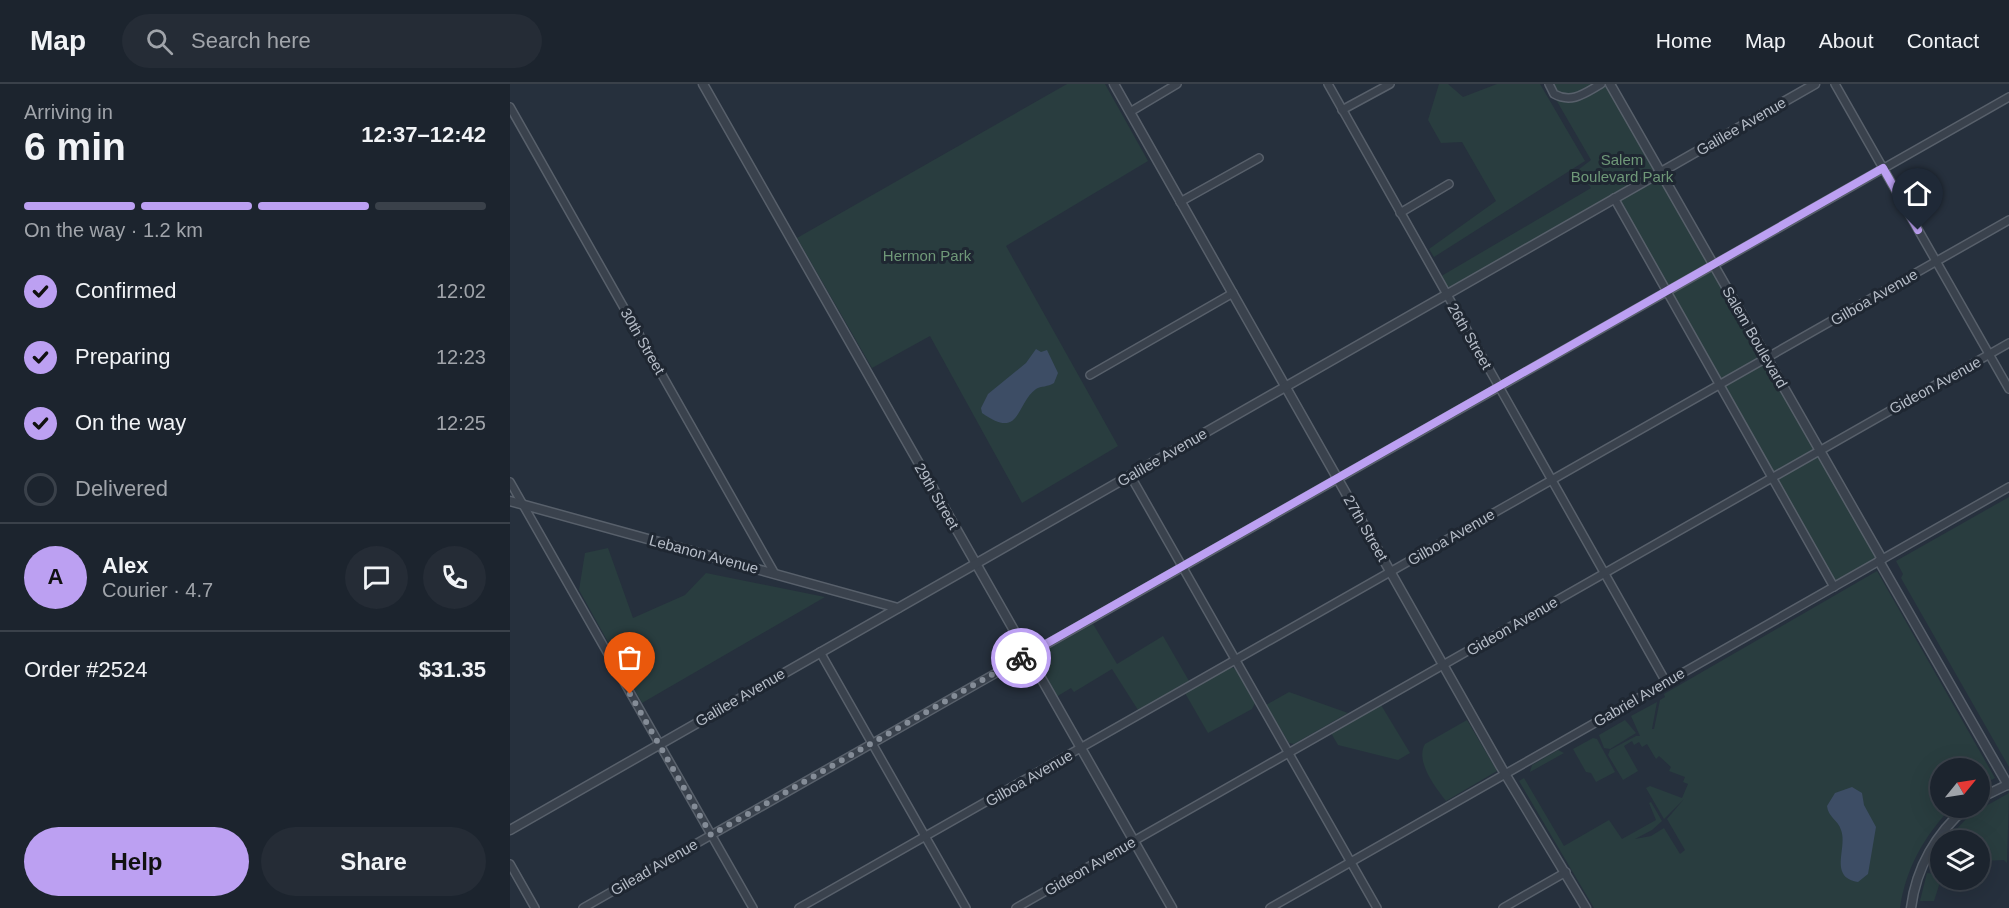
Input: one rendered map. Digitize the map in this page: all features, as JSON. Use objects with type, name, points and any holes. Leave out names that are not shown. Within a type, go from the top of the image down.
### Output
[{"type":"street","name":"29th Street","points":[[703,84],[1172,908]]},
{"type":"street","name":"27th Street","points":[[1114,84],[1443,665],[1586,908]]},
{"type":"street","points":[[1130,112],[1177,84]]},
{"type":"street","name":"26th Street","points":[[1328,84],[1666,682]]},
{"type":"street","points":[[1342,110],[1390,84]]},
{"type":"street","points":[[1549,84],[1559,96],[1579,97],[1601,84]]},
{"type":"street","name":"Salem Boulevard","points":[[1610,84],[2008,784]]},
{"type":"street","name":"Galilee Avenue","points":[[510,830],[1815,84]]},
{"type":"street","points":[[1835,84],[2009,389]]},
{"type":"street","name":"Gilead Avenue","points":[[583,908],[2009,96]]},
{"type":"street","name":"30th Street","points":[[510,107],[775,574]]},
{"type":"street","points":[[1180,202],[1258,158]]},
{"type":"street","points":[[1400,213],[1449,184]]},
{"type":"street","points":[[1614,198],[1834,587]]},
{"type":"street","name":"Gilboa Avenue","points":[[799,908],[2009,220]]},
{"type":"street","points":[[1090,375],[1233,293]]},
{"type":"street","name":"Gideon Avenue","points":[[1016,908],[2009,343]]},
{"type":"street","points":[[1130,475],[1377,908]]},
{"type":"street","points":[[510,482],[753,908]]},
{"type":"street","name":"Gabriel Avenue","points":[[1270,908],[2009,487]]},
{"type":"street","name":"Lebanon Avenue","points":[[510,501],[898,608]]},
{"type":"street","points":[[820,652],[966,908]]},
{"type":"street","points":[[1990,793],[2008,784]]},
{"type":"street","points":[[1911,908],[1916,882],[1929,852],[1955,818]]},
{"type":"street","points":[[510,864],[535,908]]},
{"type":"street","points":[[1503,908],[1566,872]]},
{"type":"green space","name":"Hermon Park","points":[[1067,84],[1105,84],[1148,161],[1006,246],[1118,446],[1022,503],[930,336],[872,368],[797,238]]},
{"type":"green space","points":[[1439,84],[1448,84],[1463,97],[1497,84],[1540,84],[1585,161],[1434,257],[1429,249],[1496,201],[1462,142],[1441,143],[1428,120]]},
{"type":"green space","name":"Salem Boulevard Park","points":[[1547,84],[1610,84],[1882,559],[1834,587],[1614,199],[1447,294],[1438,278],[1591,188],[1578,170],[1591,160]]},
{"type":"green space","points":[[2009,497],[2009,767],[1901,578],[1903,574],[1896,561]]},
{"type":"green space","points":[[608,548],[633,618],[685,595],[706,573],[825,597],[642,703],[579,590],[585,553]]},
{"type":"green space","points":[[1877,571],[1984,758],[1930,758],[1930,818],[1942,818],[1930,830],[1918,853],[1907,879],[1900,908],[1594,908],[1519,781],[1524,778],[1564,846],[1609,820],[1622,839],[1656,820],[1649,803],[1651,802],[1662,821],[1652,830],[1635,839],[1651,836],[1664,828],[1680,854],[1685,850],[1667,819],[1684,799],[1664,819],[1646,788],[1650,786],[1682,798],[1688,784],[1683,782],[1685,777],[1669,771],[1671,767],[1659,756],[1656,759],[1647,744],[1642,747],[1639,742],[1634,745],[1632,741],[1624,746],[1638,771],[1623,780],[1608,755],[1610,750],[1640,736],[1631,716],[1657,702],[1652,729],[1654,729],[1660,700],[1665,697],[1664,694]]},
{"type":"green space","points":[[1093,624],[1117,664],[1163,636],[1189,681],[1138,710],[1112,669],[1074,692],[1071,688],[1056,697],[1036,661],[1036,656]]},
{"type":"green space","points":[[1231,667],[1236,669],[1255,703],[1252,709],[1208,733],[1185,693]]},
{"type":"green space","points":[[1289,692],[1348,713],[1294,744],[1289,743],[1266,705]]},
{"type":"green space","points":[[1381,705],[1410,753],[1398,760],[1338,745],[1331,733]]},
{"type":"green space","points":[[1467,720],[1497,771],[1446,801],[1424,766],[1423,751],[1425,744]]},
{"type":"green space","points":[[1625,720],[1636,733],[1610,749],[1604,748],[1599,735]]},
{"type":"green space","points":[[1593,738],[1597,739],[1615,772],[1596,782],[1591,773],[1586,772],[1573,749]]},
{"type":"green space","points":[[1558,750],[1564,753],[1530,772],[1532,765]]},
{"type":"green space","points":[[1990,769],[1995,778],[1990,781]]},
{"type":"green space","points":[[2009,793],[2007,863],[2004,860],[1990,861],[1990,830],[1956,830],[1967,818],[1990,818],[1990,804]]},
{"type":"green space","points":[[1927,873],[1930,873],[1930,890],[1938,890],[1934,901],[1920,901]]},
{"type":"water","points":[[1036,349],[1041,352],[1047,350],[1058,373],[1054,383],[1036,389],[1011,421],[1004,423],[995,421],[982,413],[981,408],[988,394],[1026,363]]},
{"type":"water","points":[[1852,787],[1862,793],[1864,805],[1876,827],[1868,874],[1858,882],[1849,879],[1841,868],[1843,837],[1827,806],[1835,793]]},
{"type":"way so far","points":[[630,694],[711,835],[1021,658]]},
{"type":"route","points":[[1021,658],[1883,168],[1918,230]]}]
